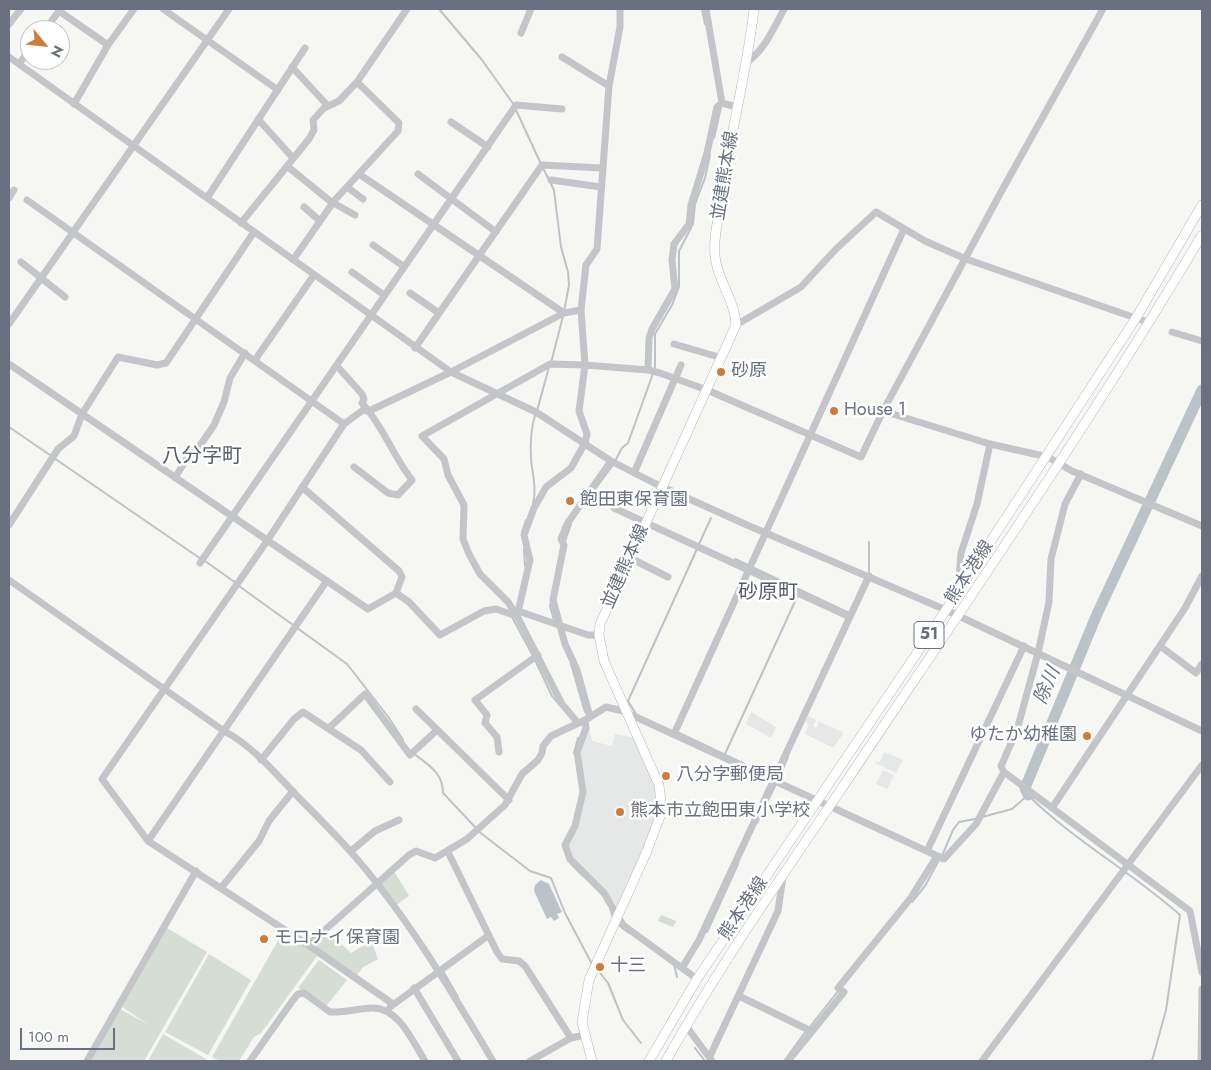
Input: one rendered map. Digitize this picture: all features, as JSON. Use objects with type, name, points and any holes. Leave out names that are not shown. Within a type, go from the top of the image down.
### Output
[{"type":"main road","name":"並建熊本線","points":[[592,1061],[582,1022],[587,989],[651,842],[662,811],[659,785],[604,661],[599,635],[602,619],[736,325],[734,310],[719,273],[715,247],[737,107],[747,62],[754,9]]},
{"type":"main road","name":"熊本港線","points":[[649,1061],[697,979],[958,592],[1136,318],[1202,206]]},
{"type":"main road","name":"熊本港線","points":[[666,1061],[686,1026],[783,876],[1150,323],[1202,235]]},
{"type":"street","points":[[9,24],[20,9]]},
{"type":"street","points":[[74,104],[108,45],[134,9]]},
{"type":"street","points":[[163,9],[278,90]]},
{"type":"street","points":[[9,324],[72,231],[229,9]]},
{"type":"street","points":[[241,223],[312,134],[313,120],[328,106],[334,105],[357,82],[407,9]]},
{"type":"street","points":[[520,33],[530,9]]},
{"type":"street","points":[[517,614],[530,560],[524,535],[534,508],[546,487],[571,468],[585,443],[587,434],[579,412],[585,365],[581,310],[586,265],[597,249],[602,168],[610,86],[620,27],[620,9]]},
{"type":"street","points":[[706,9],[722,103]]},
{"type":"street","points":[[747,62],[753,58],[772,32],[784,9]]},
{"type":"street","points":[[584,720],[562,704],[517,614],[508,602],[480,574],[463,539],[464,505],[448,475],[444,459],[422,436],[550,364],[585,365],[648,370],[675,379],[706,390],[861,457],[883,411],[1103,9]]},
{"type":"street","points":[[59,10],[108,45]]},
{"type":"street","points":[[207,198],[305,48]]},
{"type":"street","points":[[9,57],[451,372],[541,415],[611,461],[662,487],[765,533],[957,614],[1202,731]]},
{"type":"street","points":[[562,57],[610,86]]},
{"type":"street","points":[[292,68],[328,106]]},
{"type":"street","points":[[293,260],[334,201],[398,131],[399,125],[357,82]]},
{"type":"street","points":[[722,103],[737,107]]},
{"type":"street","points":[[648,370],[649,338],[652,329],[675,289],[672,260],[674,244],[689,224],[691,205],[708,153],[717,107],[722,103]]},
{"type":"street","points":[[200,563],[337,366],[432,224],[516,105],[562,110]]},
{"type":"street","points":[[258,119],[293,158]]},
{"type":"street","points":[[451,122],[488,147]]},
{"type":"street","points":[[415,348],[542,165],[602,168]]},
{"type":"street","points":[[287,166],[356,215]]},
{"type":"street","points":[[359,174],[564,313]]},
{"type":"street","points":[[418,174],[496,232]]},
{"type":"street","points":[[551,180],[601,187]]},
{"type":"street","points":[[347,187],[363,199]]},
{"type":"street","points":[[9,198],[14,190]]},
{"type":"street","points":[[27,200],[344,424]]},
{"type":"street","points":[[304,208],[320,221]]},
{"type":"street","points":[[736,325],[801,288],[836,249],[876,212],[904,229],[966,259],[1150,323]]},
{"type":"street","points":[[674,734],[904,229]]},
{"type":"street","points":[[9,525],[58,449],[74,436],[82,414],[118,357],[157,365],[166,363],[194,318],[254,232]]},
{"type":"street","points":[[373,245],[404,266]]},
{"type":"street","points":[[21,262],[65,297]]},
{"type":"street","points":[[352,272],[384,295]]},
{"type":"street","points":[[255,360],[314,275]]},
{"type":"street","points":[[410,293],[439,313]]},
{"type":"street","points":[[393,1004],[308,945],[148,841],[102,779],[267,541],[344,424],[363,410],[369,412],[564,313],[581,310]]},
{"type":"street","points":[[1172,332],[1202,342]]},
{"type":"street","points":[[674,344],[722,358]]},
{"type":"street","points":[[175,478],[187,458],[199,447],[214,425],[224,402],[230,378],[245,353]]},
{"type":"street","points":[[9,364],[368,609],[396,593],[402,577],[399,571],[302,486]]},
{"type":"street","points":[[634,473],[681,365]]},
{"type":"street","points":[[337,366],[362,394],[364,398],[362,403],[412,480],[398,495],[388,493],[354,467]]},
{"type":"street","points":[[883,411],[990,444],[1045,456],[1081,474],[1202,526]]},
{"type":"street","points":[[958,592],[962,554],[977,504],[990,444]]},
{"type":"street","points":[[611,461],[567,524],[561,539],[564,545],[553,600],[559,625],[577,670],[586,728],[577,752],[583,792],[575,826],[566,845],[570,859],[604,893],[617,918],[623,925],[697,979]]},
{"type":"street","points":[[1081,474],[1065,504],[1051,560],[1049,602],[1038,653],[1017,730],[1001,766],[1004,772],[1190,911],[1202,972]]},
{"type":"street","points":[[614,508],[850,618]]},
{"type":"street","points":[[630,558],[668,578]]},
{"type":"street","points":[[682,968],[699,940],[869,576]]},
{"type":"street","points":[[1052,808],[1185,608],[1202,576]]},
{"type":"street","points":[[9,580],[224,731],[238,738],[293,791],[350,851],[376,883],[438,970],[493,1061]]},
{"type":"street","points":[[148,841],[326,582]]},
{"type":"street","points":[[396,593],[403,596],[440,635],[484,611],[496,609],[588,634],[599,635]]},
{"type":"street","points":[[927,850],[1024,646]]},
{"type":"street","points":[[1160,646],[1196,673],[1202,664]]},
{"type":"street","points":[[499,752],[497,737],[485,723],[486,715],[474,700],[538,655]]},
{"type":"street","points":[[329,728],[365,694],[410,756],[436,731]]},
{"type":"street","points":[[308,945],[376,883],[416,852],[435,858],[468,840],[509,800],[522,774],[538,760],[543,746],[551,736],[606,707],[629,714],[674,734],[944,859],[976,824],[1004,772]]},
{"type":"street","points":[[416,709],[436,731],[509,800]]},
{"type":"street","points":[[261,760],[300,712],[308,713],[362,750],[390,782]]},
{"type":"street","points":[[982,1061],[1202,765]]},
{"type":"street","points":[[221,888],[259,841],[269,821],[293,791]]},
{"type":"street","points":[[350,851],[375,831],[399,820]]},
{"type":"street","points":[[448,852],[502,959],[519,961],[525,966],[571,1038]]},
{"type":"street","points":[[788,1061],[844,992],[838,988],[910,899],[937,856]]},
{"type":"street","points":[[87,1061],[196,871]]},
{"type":"street","points":[[686,1026],[711,1059],[778,911],[783,876]]},
{"type":"street","points":[[386,1010],[489,934]]},
{"type":"street","points":[[414,988],[458,1061]]},
{"type":"street","points":[[1201,1061],[1202,988]]},
{"type":"street","points":[[250,1061],[298,994],[304,992],[330,1012],[373,1008],[386,1010],[396,1017],[425,1061]]},
{"type":"street","points":[[739,996],[812,1031]]},
{"type":"street","points":[[530,1061],[571,1038],[585,1035]]},
{"type":"shaded area","points":[[751,712],[776,727],[771,738],[746,724]]},
{"type":"shaded area","points":[[808,716],[816,720],[813,726],[816,728],[819,722],[841,731],[843,734],[833,748],[805,734],[809,725],[805,722]]},
{"type":"shaded area","name":"熊本市立飽田東小学校","points":[[588,721],[592,741],[612,746],[615,734],[635,738],[654,780],[659,806],[657,817],[618,907],[576,862],[568,846],[578,827],[586,792],[580,755]]},
{"type":"shaded area","points":[[884,752],[903,760],[896,773],[875,763],[876,761],[879,763]]},
{"type":"shaded area","points":[[883,770],[894,775],[887,789],[876,784]]},
{"type":"shaded area","points":[[394,871],[409,896],[395,906],[379,884]]},
{"type":"shaded area","points":[[541,880],[549,884],[562,912],[557,914],[559,918],[554,921],[551,917],[547,919],[534,891],[535,885]]},
{"type":"shaded area","points":[[661,915],[676,921],[673,927],[658,921]]},
{"type":"shaded area","points":[[167,928],[207,952],[144,1061],[91,1061],[120,1009],[149,1025],[122,1007]]},
{"type":"shaded area","points":[[284,930],[317,956],[261,1033],[254,1037],[239,1061],[220,1061],[212,1057]]},
{"type":"shaded area","points":[[327,931],[351,953],[371,941],[378,959],[363,967],[357,975],[311,945]]},
{"type":"shaded area","points":[[209,954],[251,980],[208,1055],[165,1032]]},
{"type":"shaded area","points":[[319,960],[347,980],[327,1005],[298,988]]},
{"type":"shaded area","points":[[163,1034],[206,1059],[205,1061],[148,1061]]},
{"type":"waterway","points":[[439,9],[482,60],[514,105]]},
{"type":"waterway","points":[[702,9],[705,24]]},
{"type":"waterway","points":[[714,138],[721,107]]},
{"type":"waterway","points":[[516,110],[541,164]]},
{"type":"waterway","points":[[615,461],[622,448],[628,443],[655,368],[655,334],[672,305],[679,287],[679,251],[693,224],[695,204],[705,178],[710,155]]},
{"type":"waterway","points":[[543,168],[554,190],[561,247],[568,272],[569,285],[564,312]]},
{"type":"waterway","points":[[551,363],[563,316]]},
{"type":"waterway","points":[[537,411],[549,367]]},
{"type":"waterway","name":"除川","points":[[1028,795],[1025,788],[1097,614],[1202,390]]},
{"type":"waterway","points":[[533,504],[534,486],[531,447],[535,415]]},
{"type":"waterway","points":[[9,427],[50,455]]},
{"type":"waterway","points":[[54,458],[201,559]]},
{"type":"waterway","points":[[593,492],[613,465]]},
{"type":"waterway","points":[[699,544],[711,518]]},
{"type":"waterway","points":[[522,532],[526,520]]},
{"type":"waterway","points":[[565,541],[571,524]]},
{"type":"waterway","points":[[869,542],[869,575]]},
{"type":"waterway","points":[[524,549],[525,566]]},
{"type":"waterway","points":[[636,714],[628,701],[697,549]]},
{"type":"waterway","points":[[735,559],[748,565]]},
{"type":"waterway","points":[[205,561],[236,583]]},
{"type":"waterway","points":[[752,567],[849,613]]},
{"type":"waterway","points":[[239,586],[347,664],[389,718],[403,740]]},
{"type":"waterway","points":[[725,754],[797,597]]},
{"type":"waterway","points":[[551,601],[550,606],[554,620]]},
{"type":"waterway","points":[[512,617],[533,656]]},
{"type":"waterway","points":[[535,660],[552,696],[559,704]]},
{"type":"waterway","points":[[571,664],[585,712]]},
{"type":"waterway","points":[[677,732],[751,767]]},
{"type":"waterway","points":[[574,753],[578,738]]},
{"type":"waterway","points":[[413,753],[434,770],[440,780],[443,793],[475,827]]},
{"type":"waterway","points":[[778,780],[788,757]]},
{"type":"waterway","points":[[757,823],[776,784]]},
{"type":"waterway","name":"除川","points":[[982,817],[1012,809],[1028,795],[1064,827],[1162,899],[1180,915],[1166,1010],[1152,1061]]},
{"type":"waterway","points":[[942,856],[953,830],[959,822],[975,819]]},
{"type":"waterway","points":[[478,831],[530,871],[551,878],[565,913],[592,964]]},
{"type":"waterway","points":[[912,902],[925,886],[939,860]]},
{"type":"waterway","points":[[571,864],[583,876]]},
{"type":"waterway","points":[[707,932],[738,864]]},
{"type":"waterway","points":[[610,908],[613,918]]},
{"type":"waterway","points":[[617,924],[629,933]]},
{"type":"waterway","points":[[674,964],[677,977]]},
{"type":"waterway","points":[[597,969],[608,983],[623,1020],[641,1043]]},
{"type":"waterway","points":[[443,971],[458,997]]},
{"type":"waterway","points":[[809,1028],[839,990]]},
{"type":"waterway","points":[[784,1061],[806,1031]]},
{"type":"waterway","points":[[695,1048],[705,1061]]},
{"type":"place","name":"砂原","points":[[721,372]]},
{"type":"place","name":"House 1","points":[[834,411]]},
{"type":"place","name":"飽田東保育園","points":[[570,501]]},
{"type":"place","name":"ゆたか幼稚園","points":[[1087,736]]},
{"type":"place","name":"八分字郵便局","points":[[666,776]]},
{"type":"place","name":"熊本市立飽田東小学校","points":[[620,812]]},
{"type":"place","name":"モロナイ保育園","points":[[264,939]]},
{"type":"place","name":"十三","points":[[600,967]]},
{"type":"district","name":"八分字町","points":[[202,457]]},
{"type":"district","name":"砂原町","points":[[768,593]]}]
